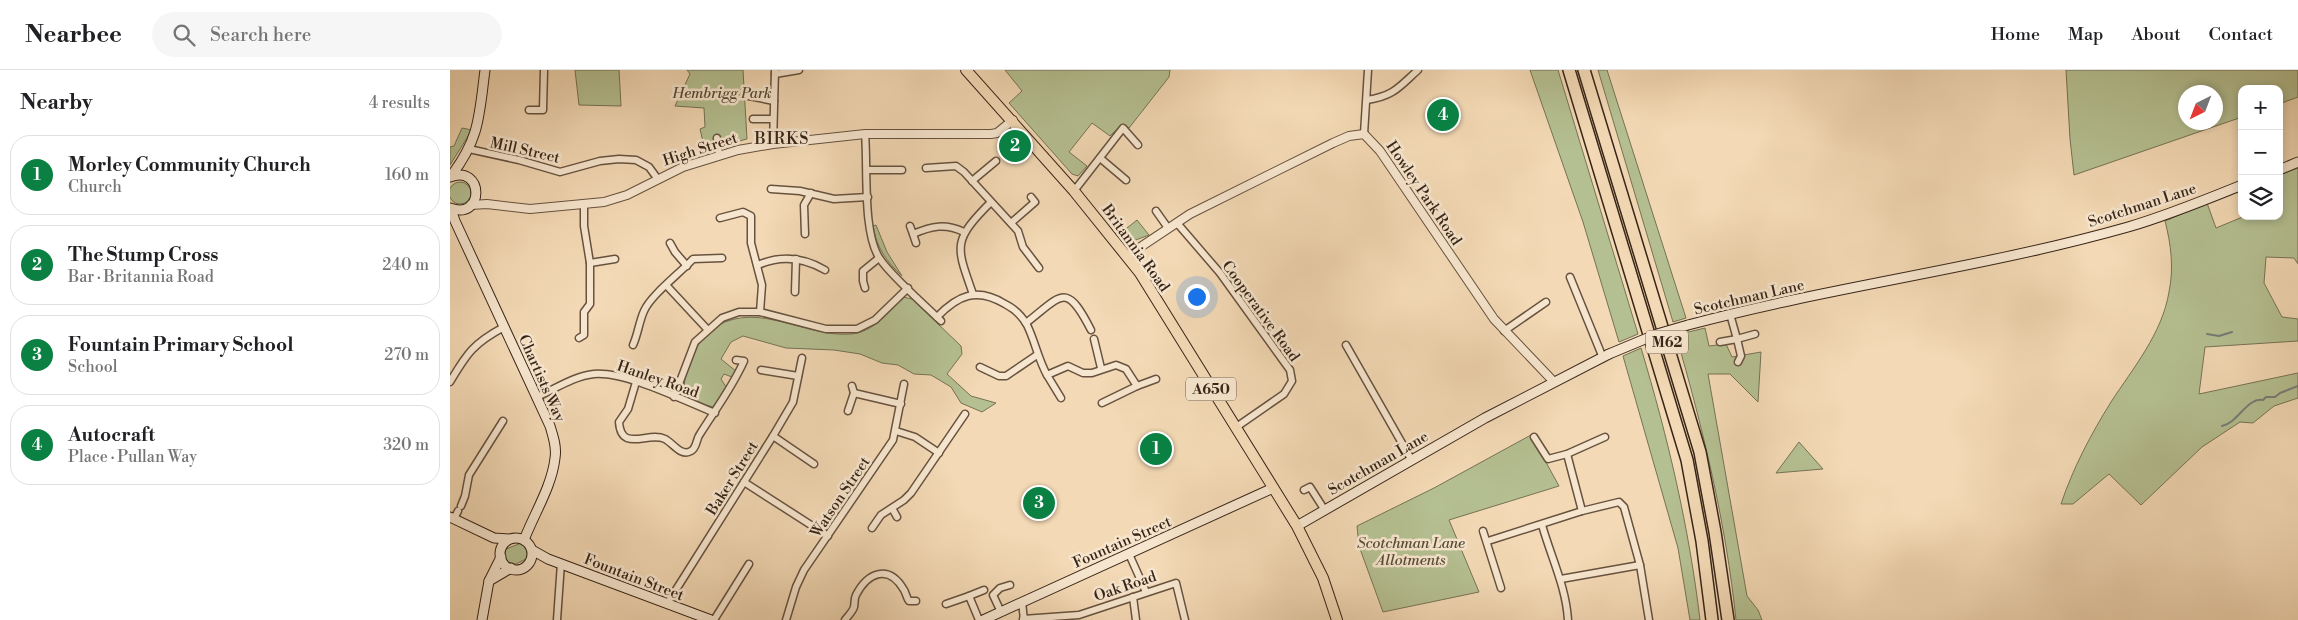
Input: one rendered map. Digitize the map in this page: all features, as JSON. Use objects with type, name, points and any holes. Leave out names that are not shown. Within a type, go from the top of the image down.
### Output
[{"type":"highway","name":"M62","points":[[1568,70],[1687,460],[1702,540],[1712,620]]},
{"type":"highway","name":"M62","points":[[1584,70],[1700,452],[1716,532],[1728,620]]},
{"type":"main road","points":[[450,177],[464,159],[477,129],[485,70]]},
{"type":"main road","name":"Britannia Road","points":[[966,70],[1074,190],[1127,256],[1273,488]]},
{"type":"main road","points":[[464,159],[466,176]]},
{"type":"main road","points":[[2283,168],[2298,162]]},
{"type":"main road","points":[[450,177],[457,175],[466,176],[473,182],[476,193],[462,218],[460,231]]},
{"type":"main road","name":"Scotchman Lane","points":[[1297,526],[1411,460],[1554,382],[1606,356],[1657,334],[1730,314],[2094,236],[2164,215],[2238,187]]},
{"type":"main road","points":[[451,209],[462,210],[469,207]]},
{"type":"main road","name":"Chartists Way","points":[[451,209],[550,426],[555,458],[549,479],[524,540]]},
{"type":"main road","name":"A650","points":[[1273,488],[1297,526],[1323,578],[1337,620]]},
{"type":"main road","name":"Fountain Street","points":[[983,620],[1273,488]]},
{"type":"main road","points":[[456,513],[494,538],[524,540],[532,550],[529,564]]},
{"type":"main road","points":[[494,538],[504,564],[511,568],[520,569],[529,564],[548,559]]},
{"type":"main road","points":[[482,620],[489,581],[509,539]]},
{"type":"main road","name":"Fountain Street","points":[[532,550],[548,559],[712,620]]},
{"type":"main road","points":[[489,581],[511,568]]},
{"type":"street","points":[[529,110],[543,110],[544,70]]},
{"type":"street","points":[[774,144],[775,72],[799,70]]},
{"type":"street","points":[[1127,256],[1168,228],[1228,194],[1333,143],[1349,136],[1364,134],[1368,100],[1368,70]]},
{"type":"street","points":[[1368,100],[1384,97],[1398,90],[1418,70]]},
{"type":"street","points":[[744,95],[774,101]]},
{"type":"street","points":[[753,119],[773,119]]},
{"type":"street","name":"High Street","points":[[469,207],[486,204],[530,209],[584,205],[616,200],[657,178],[719,155],[774,144],[865,134],[991,134],[997,133],[1013,120]]},
{"type":"street","points":[[1074,190],[1123,128],[1138,145]]},
{"type":"street","points":[[865,134],[871,237],[879,258],[939,319],[957,300],[973,294],[986,295],[1012,308],[1026,324],[1046,375],[1061,398]]},
{"type":"street","name":"Howley Park Road","points":[[1364,134],[1380,152],[1475,294],[1504,331],[1554,382]]},
{"type":"street","points":[[717,138],[719,155]]},
{"type":"street","name":"Mill Street","points":[[469,149],[519,160],[560,172],[600,161],[619,158],[636,160],[649,166],[657,178]]},
{"type":"street","points":[[1100,158],[1126,180]]},
{"type":"street","points":[[972,181],[996,161]]},
{"type":"street","points":[[926,168],[956,166],[1018,231],[1023,247],[1038,268]]},
{"type":"street","points":[[867,170],[902,170]]},
{"type":"street","points":[[771,189],[811,193],[834,199],[868,197]]},
{"type":"street","points":[[476,193],[486,204]]},
{"type":"street","points":[[805,234],[804,205],[811,193]]},
{"type":"street","points":[[1011,224],[1035,202],[1031,198]]},
{"type":"street","points":[[973,294],[961,262],[959,248],[964,232],[991,202]]},
{"type":"street","points":[[579,338],[584,335],[584,312],[590,304],[590,263],[584,226],[584,205]]},
{"type":"street","points":[[1156,211],[1168,228]]},
{"type":"street","points":[[720,218],[743,212],[750,216],[751,243],[762,285],[760,312]]},
{"type":"street","name":"Cooperative Road","points":[[1177,223],[1220,273],[1290,370],[1292,381],[1284,394],[1235,428]]},
{"type":"street","points":[[913,234],[942,224],[952,226],[964,232]]},
{"type":"street","points":[[910,226],[916,242]]},
{"type":"street","points":[[670,243],[687,266]]},
{"type":"street","points":[[634,346],[640,330],[643,312],[658,292],[667,286],[693,259],[722,258]]},
{"type":"street","points":[[865,288],[863,271],[879,258]]},
{"type":"street","points":[[758,265],[777,259],[796,259],[809,262],[825,270]]},
{"type":"street","points":[[795,292],[796,259]]},
{"type":"street","points":[[590,263],[616,260]]},
{"type":"street","points":[[1570,277],[1606,356]]},
{"type":"street","points":[[667,286],[707,329]]},
{"type":"street","points":[[674,397],[695,342],[707,329],[722,318],[740,312],[760,312],[826,329],[857,329],[875,320],[908,288]]},
{"type":"street","points":[[1026,324],[1053,300],[1063,296],[1070,298],[1076,303],[1091,330]]},
{"type":"street","points":[[1504,331],[1546,302]]},
{"type":"street","points":[[1730,314],[1742,356],[1738,362]]},
{"type":"street","points":[[450,382],[464,358],[481,339],[504,327]]},
{"type":"street","points":[[1720,342],[1755,334]]},
{"type":"street","points":[[1094,339],[1101,368]]},
{"type":"street","points":[[1346,345],[1411,460]]},
{"type":"street","points":[[980,367],[990,368],[998,376],[1006,376],[1037,355]]},
{"type":"street","name":"Baker Street","points":[[667,604],[793,402],[802,358]]},
{"type":"street","points":[[636,382],[628,409],[619,422],[622,432],[627,438],[634,440],[650,436],[662,438],[683,452],[690,452],[696,447],[699,435],[735,381],[744,361],[736,360]]},
{"type":"street","points":[[1046,375],[1068,366],[1083,373],[1092,373],[1101,368],[1116,365],[1122,366],[1130,373],[1137,386]]},
{"type":"street","points":[[760,370],[798,376]]},
{"type":"street","name":"Hanley Road","points":[[537,398],[576,379],[596,374],[611,375],[636,382],[715,412]]},
{"type":"street","points":[[1102,403],[1156,379]]},
{"type":"street","name":"Watson Street","points":[[786,620],[804,570],[893,440],[904,384]]},
{"type":"street","points":[[848,412],[854,393],[852,386]]},
{"type":"street","points":[[854,393],[901,404]]},
{"type":"street","points":[[872,528],[880,515],[911,493],[965,414]]},
{"type":"street","points":[[456,513],[465,496],[468,475],[503,421]]},
{"type":"street","points":[[896,431],[915,437],[939,452]]},
{"type":"street","points":[[773,436],[814,464]]},
{"type":"street","points":[[1534,437],[1548,459],[1567,454],[1605,437]]},
{"type":"street","points":[[1567,454],[1582,510]]},
{"type":"street","points":[[744,482],[828,536]]},
{"type":"street","points":[[1304,490],[1310,486],[1324,509]]},
{"type":"street","points":[[1488,541],[1542,525],[1582,510],[1615,502],[1622,504],[1640,565],[1649,620]]},
{"type":"street","points":[[892,508],[897,518]]},
{"type":"street","points":[[1542,525],[1568,605],[1568,620]]},
{"type":"street","points":[[1483,530],[1488,541],[1500,588]]},
{"type":"street","points":[[1129,554],[1146,592]]},
{"type":"street","points":[[557,620],[561,563]]},
{"type":"street","points":[[712,620],[749,564]]},
{"type":"street","points":[[1561,580],[1640,565]]},
{"type":"street","points":[[846,620],[853,610],[857,593],[869,578],[877,573],[886,574],[903,589],[908,601],[916,601]]},
{"type":"street","name":"Oak Road","points":[[1024,619],[1078,615],[1176,583],[1185,620]]},
{"type":"street","points":[[1001,612],[993,594],[1000,588],[1010,585]]},
{"type":"street","points":[[946,604],[984,590]]},
{"type":"street","points":[[970,596],[979,620]]},
{"type":"street","points":[[1132,597],[1136,620]]},
{"type":"street","points":[[1022,602],[1024,619]]},
{"type":"green space","points":[[575,70],[619,70],[621,106],[579,105]]},
{"type":"green space","name":"Hembrigg Park","points":[[687,70],[743,70],[747,139],[705,150],[700,129],[705,127],[704,108],[675,106],[690,74]]},
{"type":"green space","points":[[1005,70],[1170,70],[1169,77],[1129,128],[1122,124],[1110,136],[1092,123],[1069,152],[1087,166],[1078,176],[1072,174],[1009,103],[1022,91]]},
{"type":"green space","points":[[1530,70],[1558,70],[1638,334],[1619,342],[1583,222]]},
{"type":"green space","points":[[1598,70],[1607,70],[1686,318],[1673,322]]},
{"type":"green space","points":[[2066,70],[2298,70],[2298,97],[2283,103],[2283,85],[2238,85],[2238,118],[2223,124],[2223,85],[2178,85],[2178,130],[2204,130],[2074,175]]},
{"type":"green space","points":[[462,128],[472,130],[450,165],[450,147],[454,146]]},
{"type":"green space","points":[[2298,168],[2298,264],[2294,258],[2266,257],[2264,283],[2282,317],[2298,319],[2298,341],[2205,347],[2199,394],[2298,373],[2298,398],[2274,406],[2253,423],[2240,422],[2202,447],[2141,505],[2109,474],[2073,504],[2061,504],[2071,477],[2090,439],[2111,402],[2146,350],[2160,322],[2169,292],[2172,265],[2165,221],[2207,203],[2216,228],[2238,219],[2283,220],[2283,174]]},
{"type":"green space","points":[[460,182],[468,185],[471,193],[468,201],[460,204],[452,201],[449,193],[452,185]]},
{"type":"green space","points":[[1137,220],[1149,235],[1133,241],[1122,232]]},
{"type":"green space","points":[[876,225],[887,252],[902,276],[887,260],[880,247],[874,234],[873,226]]},
{"type":"green space","points":[[903,297],[912,299],[961,346],[962,354],[947,374],[971,396],[996,403],[982,412],[961,403],[951,387],[931,375],[914,374],[898,365],[882,363],[860,354],[834,350],[786,348],[743,336],[731,342],[721,359],[737,372],[732,377],[724,374],[721,379],[726,387],[713,407],[698,403],[686,396],[684,386],[687,370],[695,351],[703,339],[717,326],[733,319],[750,317],[783,322],[834,334],[851,334],[874,325]]},
{"type":"green space","points":[[1705,328],[1709,346],[1726,344],[1732,357],[1761,352],[1758,402],[1730,374],[1708,374],[1747,596],[1758,610],[1762,620],[1736,620],[1720,512],[1676,335]]},
{"type":"green space","points":[[1641,348],[1660,415],[1684,517],[1700,620],[1690,620],[1678,548],[1623,356]]},
{"type":"green space","name":"Scotchman Lane Allotments","points":[[1531,435],[1559,486],[1449,520],[1479,592],[1383,612],[1359,546],[1357,526],[1434,488]]},
{"type":"green space","points":[[1799,442],[1823,469],[1776,473]]},
{"type":"green space","points":[[521,543],[527,545],[530,550],[528,558],[516,564],[507,562],[504,554],[506,549]]},
{"type":"waterway","points":[[2207,334],[2219,336],[2232,332]]},
{"type":"waterway","points":[[2222,426],[2228,424],[2252,402],[2263,400],[2266,397],[2275,397],[2298,386]]},
{"type":"place","name":"Autocraft","points":[[1443,115]]},
{"type":"place","name":"The Stump Cross","points":[[1015,146]]},
{"type":"place","name":"Morley Community Church","points":[[1156,449]]},
{"type":"place","name":"Fountain Primary School","points":[[1039,503]]},
{"type":"district","name":"BIRKS","points":[[782,138]]}]
